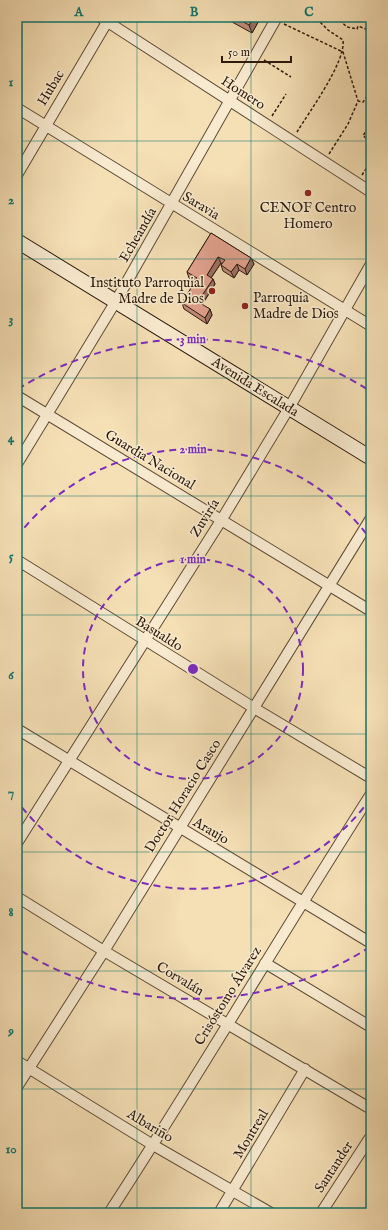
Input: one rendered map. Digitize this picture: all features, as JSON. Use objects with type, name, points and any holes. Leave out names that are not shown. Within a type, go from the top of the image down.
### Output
[{"type":"main road","name":"Avenida Escalada","points":[[17,240],[371,458]]},
{"type":"street","name":"Echeandía","points":[[17,464],[116,301],[276,18]]},
{"type":"street","name":"Homero","points":[[106,19],[371,192]]},
{"type":"street","name":"Hubac","points":[[17,174],[106,19]]},
{"type":"street","name":"Saravia","points":[[17,108],[371,326]]},
{"type":"street","name":"Zuviría","points":[[17,844],[222,519],[289,408],[371,264]]},
{"type":"street","name":"Guardia Nacional","points":[[17,396],[222,519],[371,611]]},
{"type":"street","name":"Doctor Horacio Casco","points":[[17,1087],[180,829],[371,518]]},
{"type":"street","name":"Basualdo","points":[[17,560],[144,641],[371,778]]},
{"type":"street","name":"Araujo","points":[[17,729],[180,829],[371,943]]},
{"type":"street","name":"Crisóstomo Álvarez","points":[[109,1213],[153,1145],[302,902],[371,794]]},
{"type":"street","name":"Corvalán","points":[[17,897],[104,951],[371,1109]]},
{"type":"street","points":[[265,963],[371,1027]]},
{"type":"street","name":"Albariño","points":[[17,1061],[153,1145],[271,1213]]},
{"type":"street","name":"Montreal","points":[[219,1213],[305,1070]]},
{"type":"street","name":"Santander","points":[[321,1213],[371,1136]]},
{"type":"path","points":[[315,17],[328,30],[343,40],[343,52],[358,101],[345,129],[324,162]]},
{"type":"path","points":[[336,17],[347,27],[357,29],[358,26],[371,30]]},
{"type":"path","points":[[276,18],[343,52]]},
{"type":"path","points":[[292,141],[321,93],[343,52]]},
{"type":"path","points":[[255,55],[291,77]]},
{"type":"path","points":[[358,101],[363,102],[370,92]]},
{"type":"path","points":[[370,92],[371,122],[363,136],[371,141]]},
{"type":"path","points":[[267,125],[286,94]]},
{"type":"path","points":[[356,183],[371,161]]},
{"type":"building","points":[[234,17],[254,17],[249,25]]},
{"type":"building","points":[[211,233],[251,258],[245,269],[237,264],[231,272],[221,265],[225,260],[218,257],[207,275],[213,279],[199,300],[200,303],[210,309],[205,318],[182,303],[197,278],[187,272]]},
{"type":"place","name":"CENOF Centro Homero","points":[[308,193]]},
{"type":"place","name":"Instituto Parroquial Madre de Dios","points":[[212,291]]},
{"type":"place","name":"Parroquia Madre de Dios","points":[[245,306]]}]
